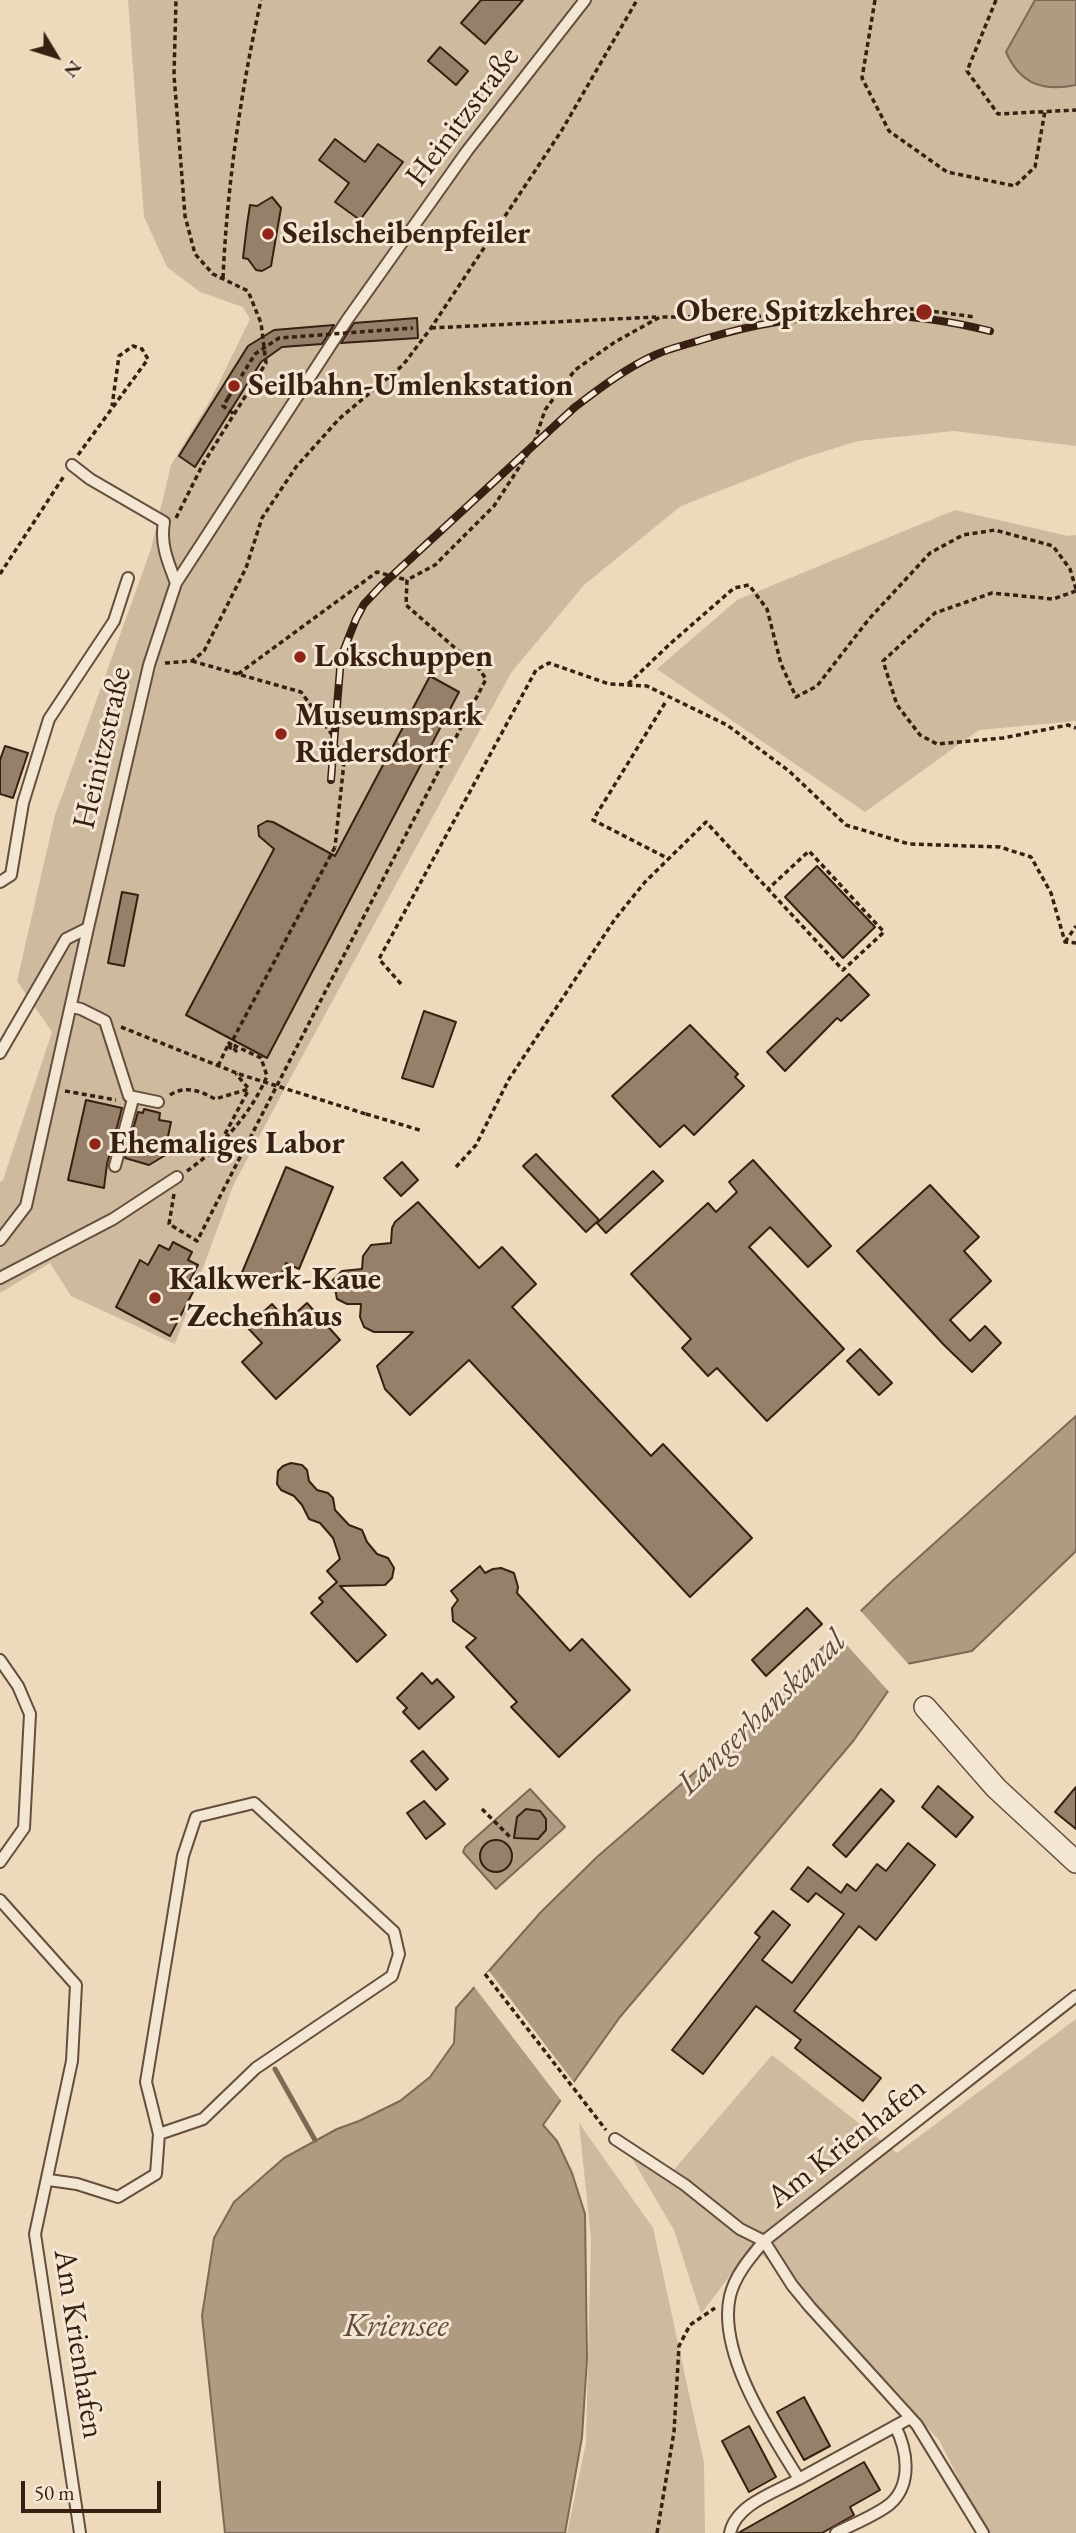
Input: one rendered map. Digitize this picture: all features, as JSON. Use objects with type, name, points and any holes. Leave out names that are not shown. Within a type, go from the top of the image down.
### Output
[{"type":"street","points":[[925,1707],[996,1788],[1076,1861]]},
{"type":"lane","name":"Heinitzstraße","points":[[0,1240],[26,1206],[149,665],[176,583],[347,320],[467,151],[585,0]]},
{"type":"lane","points":[[72,465],[90,479],[164,522],[162,536],[165,552],[176,583]]},
{"type":"lane","name":"Heinitzstraße","points":[[0,882],[11,875],[23,803],[49,719],[114,621],[128,578]]},
{"type":"lane","points":[[0,1052],[66,939],[88,928]]},
{"type":"lane","points":[[72,1007],[105,1021],[131,1098],[115,1166]]},
{"type":"lane","points":[[131,1098],[158,1102]]},
{"type":"lane","points":[[0,1278],[113,1219],[177,1177]]},
{"type":"lane","points":[[0,1660],[18,1686],[30,1714],[24,1828],[0,1862]]},
{"type":"lane","points":[[49,2180],[77,2184],[118,2197],[156,2174],[159,2134],[146,2082],[183,1856],[196,1817],[254,1803],[394,1932],[399,1954],[392,1976],[256,2068],[203,2119],[159,2134]]},
{"type":"lane","name":"Am Krienhafen","points":[[0,1900],[76,1985],[72,2061],[49,2180],[35,2234],[80,2533]]},
{"type":"lane","name":"Am Krienhafen","points":[[799,2479],[771,2433],[732,2353],[730,2297],[737,2279],[764,2241],[1076,1996]]},
{"type":"lane","points":[[615,2139],[685,2185],[740,2229],[764,2241],[792,2285],[810,2307],[917,2425],[983,2533]]},
{"type":"lane","points":[[730,2533],[731,2527],[744,2509],[910,2418]]},
{"type":"lane","points":[[836,2533],[891,2503],[898,2493],[906,2462],[904,2444],[895,2426]]},
{"type":"path","points":[[174,521],[203,464],[267,363],[261,323],[248,292],[213,274],[195,254],[185,216],[174,75],[176,0]]},
{"type":"path","points":[[223,279],[225,235],[245,83],[261,0]]},
{"type":"path","points":[[192,661],[204,651],[246,568],[262,518],[296,467],[339,419],[403,365],[431,328],[562,130],[637,0]]},
{"type":"path","points":[[876,0],[862,78],[889,131],[947,172],[1015,187],[1035,167],[1045,111]]},
{"type":"path","points":[[996,0],[967,71],[998,114],[1076,110]]},
{"type":"path","points":[[431,328],[660,317],[792,316],[853,309],[916,309],[975,317]]},
{"type":"path","points":[[238,674],[377,572],[407,580],[435,565],[494,506],[533,446],[545,410],[575,370],[615,342],[660,317]]},
{"type":"path","points":[[234,414],[223,405],[255,354],[279,338],[413,328]]},
{"type":"path","points":[[0,574],[113,405],[148,359],[142,349],[133,346],[119,356],[113,405]]},
{"type":"path","points":[[628,685],[734,588],[749,585],[767,609],[781,664],[796,698],[817,686],[869,619],[930,553],[963,536],[995,530],[1053,546],[1070,569],[1076,590],[1053,600],[992,593],[935,612],[883,660],[897,705],[920,735],[937,744],[1003,738],[1068,725],[1076,728]]},
{"type":"path","points":[[229,1045],[261,1058],[267,1076],[257,1099],[219,1145],[177,1177],[169,1224],[197,1241],[486,679],[479,669],[406,605],[407,580]]},
{"type":"path","points":[[149,665],[192,661],[301,692],[333,736],[344,762],[335,847],[218,1066]]},
{"type":"path","points":[[401,984],[379,959],[536,670],[550,663],[608,684],[647,686],[727,725],[789,771],[846,825],[909,844],[1000,847],[1031,857],[1051,893],[1065,943]]},
{"type":"path","points":[[665,703],[593,820],[668,859]]},
{"type":"path","points":[[456,1167],[476,1145],[509,1079],[615,919],[645,882],[706,822],[768,889],[843,970],[884,932],[809,851],[768,889]]},
{"type":"path","points":[[1065,943],[1076,926]]},
{"type":"path","points":[[1065,943],[1076,943]]},
{"type":"path","points":[[105,1021],[237,1073],[423,1131]]},
{"type":"path","points":[[237,1073],[249,1089]]},
{"type":"path","points":[[53,1088],[122,1101],[131,1098]]},
{"type":"path","points":[[219,1145],[249,1089]]},
{"type":"path","points":[[158,1102],[176,1091],[199,1090],[215,1099],[249,1089]]},
{"type":"path","points":[[482,1809],[510,1838]]},
{"type":"path","points":[[485,1974],[615,2139]]},
{"type":"path","points":[[657,2533],[674,2432],[679,2346],[690,2325],[730,2297]]},
{"type":"shaded area","name":"Museumspark Rüdersdorf","points":[[128,0],[1076,0],[1076,446],[954,431],[858,441],[803,458],[681,506],[584,585],[511,673],[278,1101],[233,1186],[175,1344],[71,1296],[50,1263],[0,1293],[0,1182],[3,1180],[52,1032],[17,981],[55,815],[151,549],[171,465],[212,397],[250,319],[243,307],[200,292],[167,267],[144,217]]},
{"type":"shaded area","points":[[955,510],[1068,536],[1076,535],[1076,721],[979,730],[865,812],[657,669],[737,600]]},
{"type":"shaded area","points":[[1076,2019],[1076,2533],[986,2533],[939,2440],[753,2245],[701,2314],[674,2230],[627,2150],[672,2172],[772,2055],[897,2153]]},
{"type":"shaded area","points":[[579,2123],[653,2228],[704,2463],[705,2533],[567,2533],[586,2443],[591,2238]]},
{"type":"water","points":[[1035,0],[1076,0],[1076,85],[1053,87],[1034,83],[1018,72],[1006,52]]},
{"type":"water","name":"Kriensee","points":[[1076,1416],[1076,1551],[972,1651],[907,1664],[854,1740],[620,2017],[543,2125],[557,2141],[572,2173],[585,2214],[587,2359],[582,2437],[565,2533],[225,2533],[202,2316],[214,2238],[234,2202],[284,2158],[337,2129],[400,2101],[430,2077],[454,2043],[456,2008],[541,1912],[597,1857],[740,1733],[817,1653],[889,1584]]},
{"type":"water","points":[[530,1789],[565,1827],[496,1889],[463,1852],[465,1847]]},
{"type":"pier","points":[[858,1608],[911,1667],[891,1694],[834,1631]]},
{"type":"pier","points":[[489,1971],[576,2085],[563,2103],[472,1984]]},
{"type":"building","points":[[481,0],[523,0],[485,44],[461,23]]},
{"type":"building","points":[[440,47],[468,71],[456,85],[428,61]]},
{"type":"building","points":[[335,139],[365,162],[378,144],[403,162],[360,220],[335,202],[349,183],[319,160]]},
{"type":"building","name":"Seilscheibenpfeiler","points":[[272,197],[281,208],[271,266],[262,271],[256,270],[248,259],[243,258],[250,205],[257,206]]},
{"type":"building","points":[[417,318],[418,338],[341,343],[354,323]]},
{"type":"building","name":"Seilbahn-Umlenkstation","points":[[334,325],[322,344],[282,347],[261,362],[195,467],[179,456],[248,346],[274,330]]},
{"type":"building","points":[[430,676],[459,692],[267,1058],[186,1015],[274,849],[259,836],[258,826],[267,821],[273,822],[335,856]]},
{"type":"building","points":[[5,746],[28,753],[13,798],[0,794],[0,760]]},
{"type":"building","points":[[817,866],[875,927],[843,958],[785,897]]},
{"type":"building","points":[[122,892],[138,895],[124,966],[108,963]]},
{"type":"building","points":[[849,974],[869,995],[841,1021],[837,1018],[785,1071],[767,1052]]},
{"type":"building","points":[[424,1011],[456,1022],[433,1087],[402,1078]]},
{"type":"building","points":[[690,1025],[738,1074],[735,1077],[744,1086],[694,1135],[684,1125],[660,1147],[612,1096]]},
{"type":"building","name":"Ehemaliges Labor","points":[[86,1100],[122,1108],[107,1164],[104,1188],[68,1180]]},
{"type":"building","points":[[144,1109],[160,1113],[159,1120],[171,1122],[164,1156],[149,1165],[125,1158],[138,1112],[143,1113]]},
{"type":"building","points":[[536,1154],[599,1220],[586,1232],[523,1166]]},
{"type":"building","points":[[753,1160],[831,1246],[808,1267],[770,1227],[749,1247],[844,1349],[767,1421],[717,1368],[708,1376],[682,1348],[691,1339],[631,1274],[708,1203],[716,1212],[737,1192],[729,1182]]},
{"type":"building","points":[[402,1162],[418,1180],[401,1196],[384,1178]]},
{"type":"building","points":[[286,1167],[333,1187],[299,1269],[286,1263],[275,1289],[241,1275]]},
{"type":"building","points":[[653,1171],[663,1181],[606,1233],[597,1223]]},
{"type":"building","points":[[930,1185],[979,1237],[964,1251],[991,1281],[950,1320],[970,1341],[985,1326],[1001,1343],[972,1372],[857,1251]]},
{"type":"building","points":[[418,1202],[479,1268],[502,1247],[536,1284],[512,1307],[651,1456],[663,1444],[752,1538],[690,1597],[469,1360],[410,1415],[385,1389],[377,1366],[413,1332],[374,1332],[364,1327],[360,1317],[361,1304],[347,1304],[337,1299],[334,1283],[331,1282],[342,1271],[362,1269],[363,1256],[371,1245],[391,1243],[395,1222]]},
{"type":"building","name":"Kalkwerk-Kaue - Zechenhaus","points":[[173,1242],[192,1252],[188,1260],[198,1265],[188,1284],[195,1288],[170,1336],[116,1307],[140,1260],[148,1265],[159,1245],[169,1250]]},
{"type":"building","points":[[307,1303],[340,1340],[276,1399],[242,1362],[262,1343],[247,1327],[272,1304],[287,1321]]},
{"type":"building","points":[[860,1349],[892,1383],[879,1395],[847,1361]]},
{"type":"building","points":[[291,1463],[302,1465],[307,1470],[309,1481],[317,1490],[328,1493],[333,1498],[335,1510],[349,1525],[362,1530],[367,1542],[377,1554],[388,1558],[394,1568],[392,1578],[385,1585],[340,1586],[386,1635],[357,1662],[311,1613],[323,1602],[319,1598],[337,1582],[327,1571],[340,1559],[333,1538],[320,1523],[309,1519],[294,1496],[281,1490],[277,1484],[278,1471]]},
{"type":"building","points":[[480,1566],[485,1573],[501,1568],[514,1573],[517,1593],[570,1651],[582,1639],[630,1690],[559,1757],[511,1707],[517,1702],[466,1647],[476,1638],[453,1621],[452,1608],[458,1600],[451,1591]]},
{"type":"building","points":[[807,1608],[822,1624],[766,1676],[752,1660]]},
{"type":"building","points":[[422,1673],[432,1684],[437,1679],[454,1697],[419,1729],[403,1712],[407,1708],[397,1698]]},
{"type":"building","points":[[423,1751],[448,1779],[436,1790],[411,1761]]},
{"type":"building","points":[[938,1786],[973,1817],[956,1837],[922,1807]]},
{"type":"building","points":[[1076,1787],[1076,1829],[1055,1812]]},
{"type":"building","points":[[881,1789],[894,1801],[846,1857],[833,1845]]},
{"type":"building","points":[[424,1801],[445,1824],[426,1839],[407,1813]]},
{"type":"building","points":[[526,1809],[540,1811],[546,1819],[546,1830],[538,1839],[514,1838],[517,1817]]},
{"type":"building","points":[[496,1840],[507,1845],[512,1856],[507,1867],[496,1872],[485,1867],[480,1856],[485,1845]]},
{"type":"building","points":[[908,1843],[935,1865],[876,1940],[859,1926],[794,2011],[881,2078],[863,2101],[795,2048],[801,2040],[756,2006],[703,2074],[672,2050],[760,1937],[755,1933],[773,1911],[790,1925],[762,1960],[792,1983],[844,1914],[816,1893],[808,1902],[791,1889],[808,1867],[841,1893],[847,1884],[856,1891],[877,1864],[886,1871]]},
{"type":"building","points":[[804,2397],[830,2446],[804,2460],[777,2412]]},
{"type":"building","points":[[749,2426],[776,2477],[749,2492],[722,2441]]},
{"type":"building","points":[[864,2462],[880,2490],[850,2507],[854,2515],[822,2533],[738,2533]]},
{"type":"waterway","points":[[275,2069],[315,2140]]},
{"type":"railway","points":[[331,780],[341,657],[364,604],[575,407],[613,379],[644,360],[672,348],[737,330],[809,317],[881,315],[954,323],[990,331]]},
{"type":"place","name":"Seilscheibenpfeiler","points":[[268,234]]},
{"type":"place","name":"Obere Spitzkehre","points":[[924,312]]},
{"type":"place","name":"Seilbahn-Umlenkstation","points":[[234,386]]},
{"type":"place","name":"Lokschuppen","points":[[300,657]]},
{"type":"place","name":"Museumspark Rüdersdorf","points":[[281,734]]},
{"type":"place","name":"Ehemaliges Labor","points":[[95,1144]]},
{"type":"place","name":"Kalkwerk-Kaue - Zechenhaus","points":[[155,1298]]},
{"type":"water label","name":"Langerhanskanal","points":[[762,1713]]}]
